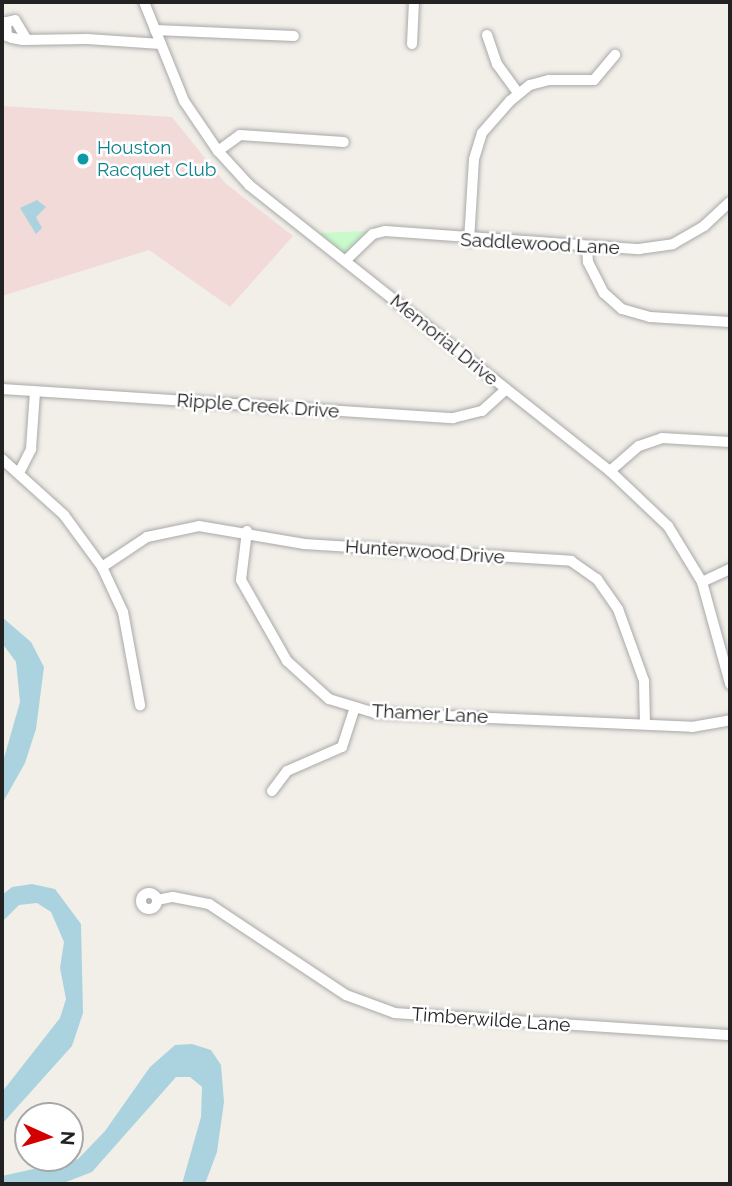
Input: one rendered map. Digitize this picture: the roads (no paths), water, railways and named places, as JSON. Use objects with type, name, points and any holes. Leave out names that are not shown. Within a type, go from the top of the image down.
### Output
[{"type":"street","name":"Memorial Drive","points":[[144,2],[184,101],[218,151],[249,185],[610,471],[668,526],[702,582],[730,684]]},
{"type":"street","points":[[412,44],[414,2]]},
{"type":"street","points":[[155,30],[294,36]]},
{"type":"street","points":[[487,35],[497,64],[518,93]]},
{"type":"street","points":[[27,40],[160,44]]},
{"type":"street","points":[[469,240],[477,143],[518,93],[548,80],[594,80],[615,55]]},
{"type":"street","points":[[218,151],[240,135],[344,142]]},
{"type":"street","name":"Saddlewood Lane","points":[[346,260],[373,234],[385,231],[587,248],[639,249],[673,244],[704,226],[730,202]]},
{"type":"street","points":[[587,248],[588,262],[604,293],[622,309],[650,317],[730,322]]},
{"type":"street","name":"Ripple Creek Drive","points":[[2,389],[453,418],[482,411],[505,390]]},
{"type":"street","points":[[20,471],[31,449],[35,392]]},
{"type":"street","points":[[610,471],[639,446],[662,438],[730,442]]},
{"type":"street","points":[[2,459],[20,471],[64,515],[102,566],[123,611],[140,705]]},
{"type":"street","name":"Hunterwood Drive","points":[[102,566],[165,530],[199,526],[247,531],[317,545],[571,561],[597,579],[618,609],[644,681],[645,724]]},
{"type":"street","name":"Thamer Lane","points":[[247,531],[241,580],[277,645],[310,686],[354,709],[692,727],[730,720]]},
{"type":"street","points":[[702,582],[730,569]]},
{"type":"street","points":[[272,791],[286,771],[342,747],[354,709]]},
{"type":"street","name":"Timberwilde Lane","points":[[157,900],[173,897],[209,904],[346,995],[395,1013],[730,1035]]},
{"type":"water","points":[[37,200],[46,207],[36,217],[42,228],[36,234],[20,208]]},
{"type":"water","points":[[2,617],[31,642],[44,667],[36,729],[25,763],[2,804],[2,765],[20,702],[16,662],[2,643]]},
{"type":"water","points":[[32,884],[55,889],[81,924],[83,1013],[72,1046],[22,1102],[14,1102],[14,1111],[2,1124],[2,1092],[60,1018],[66,999],[60,968],[64,942],[51,912],[37,903],[19,905],[2,922],[2,895],[12,887]]},
{"type":"water","points":[[192,1044],[211,1050],[221,1065],[224,1102],[217,1152],[205,1184],[182,1184],[201,1117],[202,1087],[190,1077],[176,1077],[92,1172],[61,1184],[2,1184],[2,1176],[20,1172],[84,1172],[84,1153],[105,1131],[150,1067],[175,1045]]},
{"type":"place","name":"Houston Racquet Club","points":[[83,159]]}]
